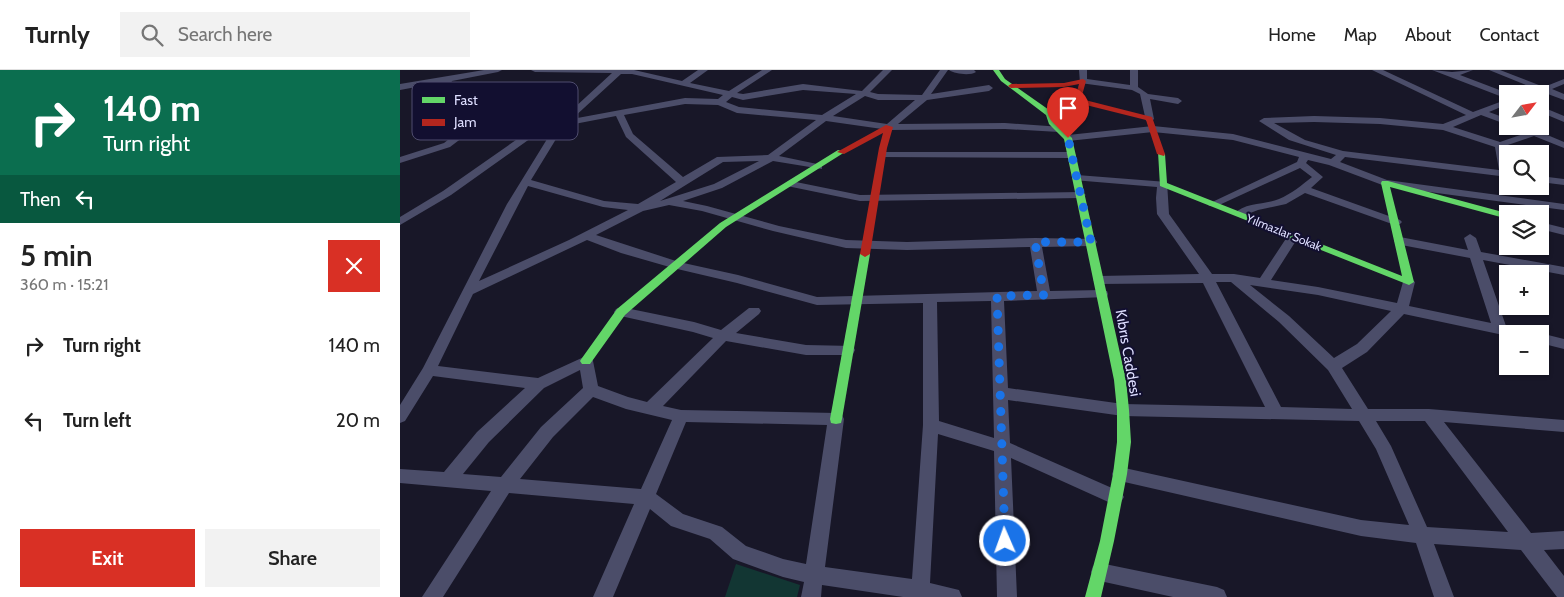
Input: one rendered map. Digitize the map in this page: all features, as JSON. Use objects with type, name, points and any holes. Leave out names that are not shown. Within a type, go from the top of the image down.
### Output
[{"type":"street","points":[[430,82],[498,70]]},
{"type":"street","points":[[535,70],[620,71],[646,75],[742,97],[803,87],[895,98],[925,97],[989,88]]},
{"type":"street","points":[[646,75],[655,70]]},
{"type":"street","points":[[682,84],[704,70]]},
{"type":"street","points":[[720,102],[768,70]]},
{"type":"street","points":[[525,182],[603,204],[640,208],[669,202],[718,186],[772,158],[824,118],[864,94],[888,70]]},
{"type":"street","points":[[448,480],[483,437],[539,384],[586,361],[621,312],[677,265],[737,216],[850,147],[889,127],[925,97],[944,70]]},
{"type":"street","points":[[952,70],[972,72]]},
{"type":"street","points":[[996,70],[1011,86],[1049,114],[1055,125],[1068,138],[1151,124]]},
{"type":"street","points":[[1134,70],[1134,88]]},
{"type":"street","points":[[1376,70],[1477,113],[1499,119]]},
{"type":"street","points":[[1436,70],[1499,93]]},
{"type":"street","points":[[1452,75],[1469,70]]},
{"type":"street","points":[[1493,70],[1531,85]]},
{"type":"street","points":[[578,107],[620,71]]},
{"type":"street","points":[[985,75],[1009,96],[1042,120],[1055,125]]},
{"type":"street","points":[[1011,86],[1064,85],[1083,76],[1134,88],[1144,93],[1151,124],[1160,148],[1163,214],[1206,277],[1276,414]]},
{"type":"street","points":[[1083,76],[1078,100],[1151,124],[1233,137],[1303,160],[1333,163],[1386,183],[1499,214]]},
{"type":"street","points":[[1549,88],[1563,83]]},
{"type":"street","points":[[1549,92],[1564,97]]},
{"type":"street","points":[[1145,96],[1178,101]]},
{"type":"street","points":[[578,121],[685,101],[720,102],[737,110],[824,118],[889,127],[1055,125]]},
{"type":"street","points":[[1444,127],[1499,104]]},
{"type":"street","points":[[1549,113],[1564,119]]},
{"type":"street","points":[[618,114],[629,135],[682,182]]},
{"type":"street","points":[[1499,173],[1343,154],[1311,146],[1278,131],[1264,121],[1314,119],[1380,121],[1444,127],[1500,145],[1528,135]]},
{"type":"street","points":[[811,597],[836,419],[874,197],[889,127]]},
{"type":"street","points":[[1539,135],[1564,145]]},
{"type":"street","name":"Kıbrıs Caddesi","points":[[1068,138],[1120,380],[1123,410],[1124,442],[1120,474],[1093,597]]},
{"type":"street","points":[[400,160],[447,145],[454,140]]},
{"type":"street","points":[[400,222],[446,193],[522,140]]},
{"type":"street","points":[[400,417],[416,396],[525,182],[550,140]]},
{"type":"street","points":[[1333,163],[1343,154]]},
{"type":"street","points":[[882,155],[1071,155]]},
{"type":"street","points":[[468,291],[586,236],[640,208],[721,159],[772,158],[818,167]]},
{"type":"street","points":[[1240,214],[1252,207],[1281,202],[1318,177],[1303,160]]},
{"type":"street","points":[[1213,204],[1303,160]]},
{"type":"street","points":[[1077,178],[1163,184]]},
{"type":"street","points":[[1549,180],[1564,182]]},
{"type":"street","points":[[1386,183],[1564,206]]},
{"type":"street","points":[[1332,366],[1362,348],[1402,308],[1409,282],[1386,183]]},
{"type":"street","points":[[791,184],[860,198],[1081,195]]},
{"type":"street","name":"Yılmazlar Sokak","points":[[1163,184],[1409,282]]},
{"type":"street","points":[[1304,188],[1396,222]]},
{"type":"street","points":[[669,202],[737,216],[777,229],[846,244],[907,246],[1091,242]]},
{"type":"street","points":[[1549,228],[1564,232]]},
{"type":"street","points":[[586,236],[677,265],[738,279],[817,301],[1102,294]]},
{"type":"street","points":[[1263,283],[1293,236]]},
{"type":"street","points":[[1470,238],[1499,327]]},
{"type":"street","points":[[1400,241],[1564,271]]},
{"type":"street","points":[[1035,242],[1044,295]]},
{"type":"street","points":[[1234,278],[1284,319],[1332,366],[1383,446],[1422,535],[1444,597]]},
{"type":"street","points":[[1099,280],[1234,278],[1318,291],[1499,330]]},
{"type":"street","points":[[997,296],[1007,597]]},
{"type":"street","points":[[920,593],[931,425],[930,298]]},
{"type":"street","points":[[650,409],[722,336],[754,311]]},
{"type":"street","points":[[621,312],[694,327],[722,336],[806,350],[848,350]]},
{"type":"street","points":[[1549,340],[1564,344]]},
{"type":"street","points":[[586,361],[591,390]]},
{"type":"street","points":[[429,370],[539,384]]},
{"type":"street","points":[[591,390],[626,403],[681,416],[836,419]]},
{"type":"street","points":[[432,597],[505,485],[547,432],[591,390]]},
{"type":"street","points":[[1000,394],[1123,410],[1429,415],[1564,426]]},
{"type":"street","points":[[1429,415],[1564,591]]},
{"type":"street","points":[[603,597],[681,416]]},
{"type":"street","points":[[931,425],[1002,447],[1116,497]]},
{"type":"street","points":[[1120,474],[1361,528],[1422,535],[1528,542],[1564,540]]},
{"type":"street","points":[[400,476],[646,496],[676,520],[716,534],[740,553],[783,568],[952,597]]},
{"type":"street","points":[[1100,572],[1218,597]]},
{"type":"green space","points":[[736,564],[800,585],[797,597],[725,597]]},
{"type":"traffic: fast","points":[[996,70],[1003,80],[1049,114],[1052,122],[1068,138],[1120,380],[1124,442],[1107,541],[1093,597]]},
{"type":"traffic: fast","points":[[586,361],[621,312],[723,225],[841,152]]},
{"type":"traffic: fast","points":[[1161,154],[1163,184],[1409,282],[1385,183],[1499,214]]},
{"type":"traffic: fast","points":[[836,419],[865,254]]},
{"type":"traffic: jam","points":[[1011,86],[1064,85],[1083,81],[1077,100],[1149,119],[1161,154]]},
{"type":"traffic: jam","points":[[841,152],[889,127],[883,148],[865,254]]},
{"type":"route","points":[[1005,541],[997,296],[1044,295],[1035,242],[1091,242],[1068,138]]}]
